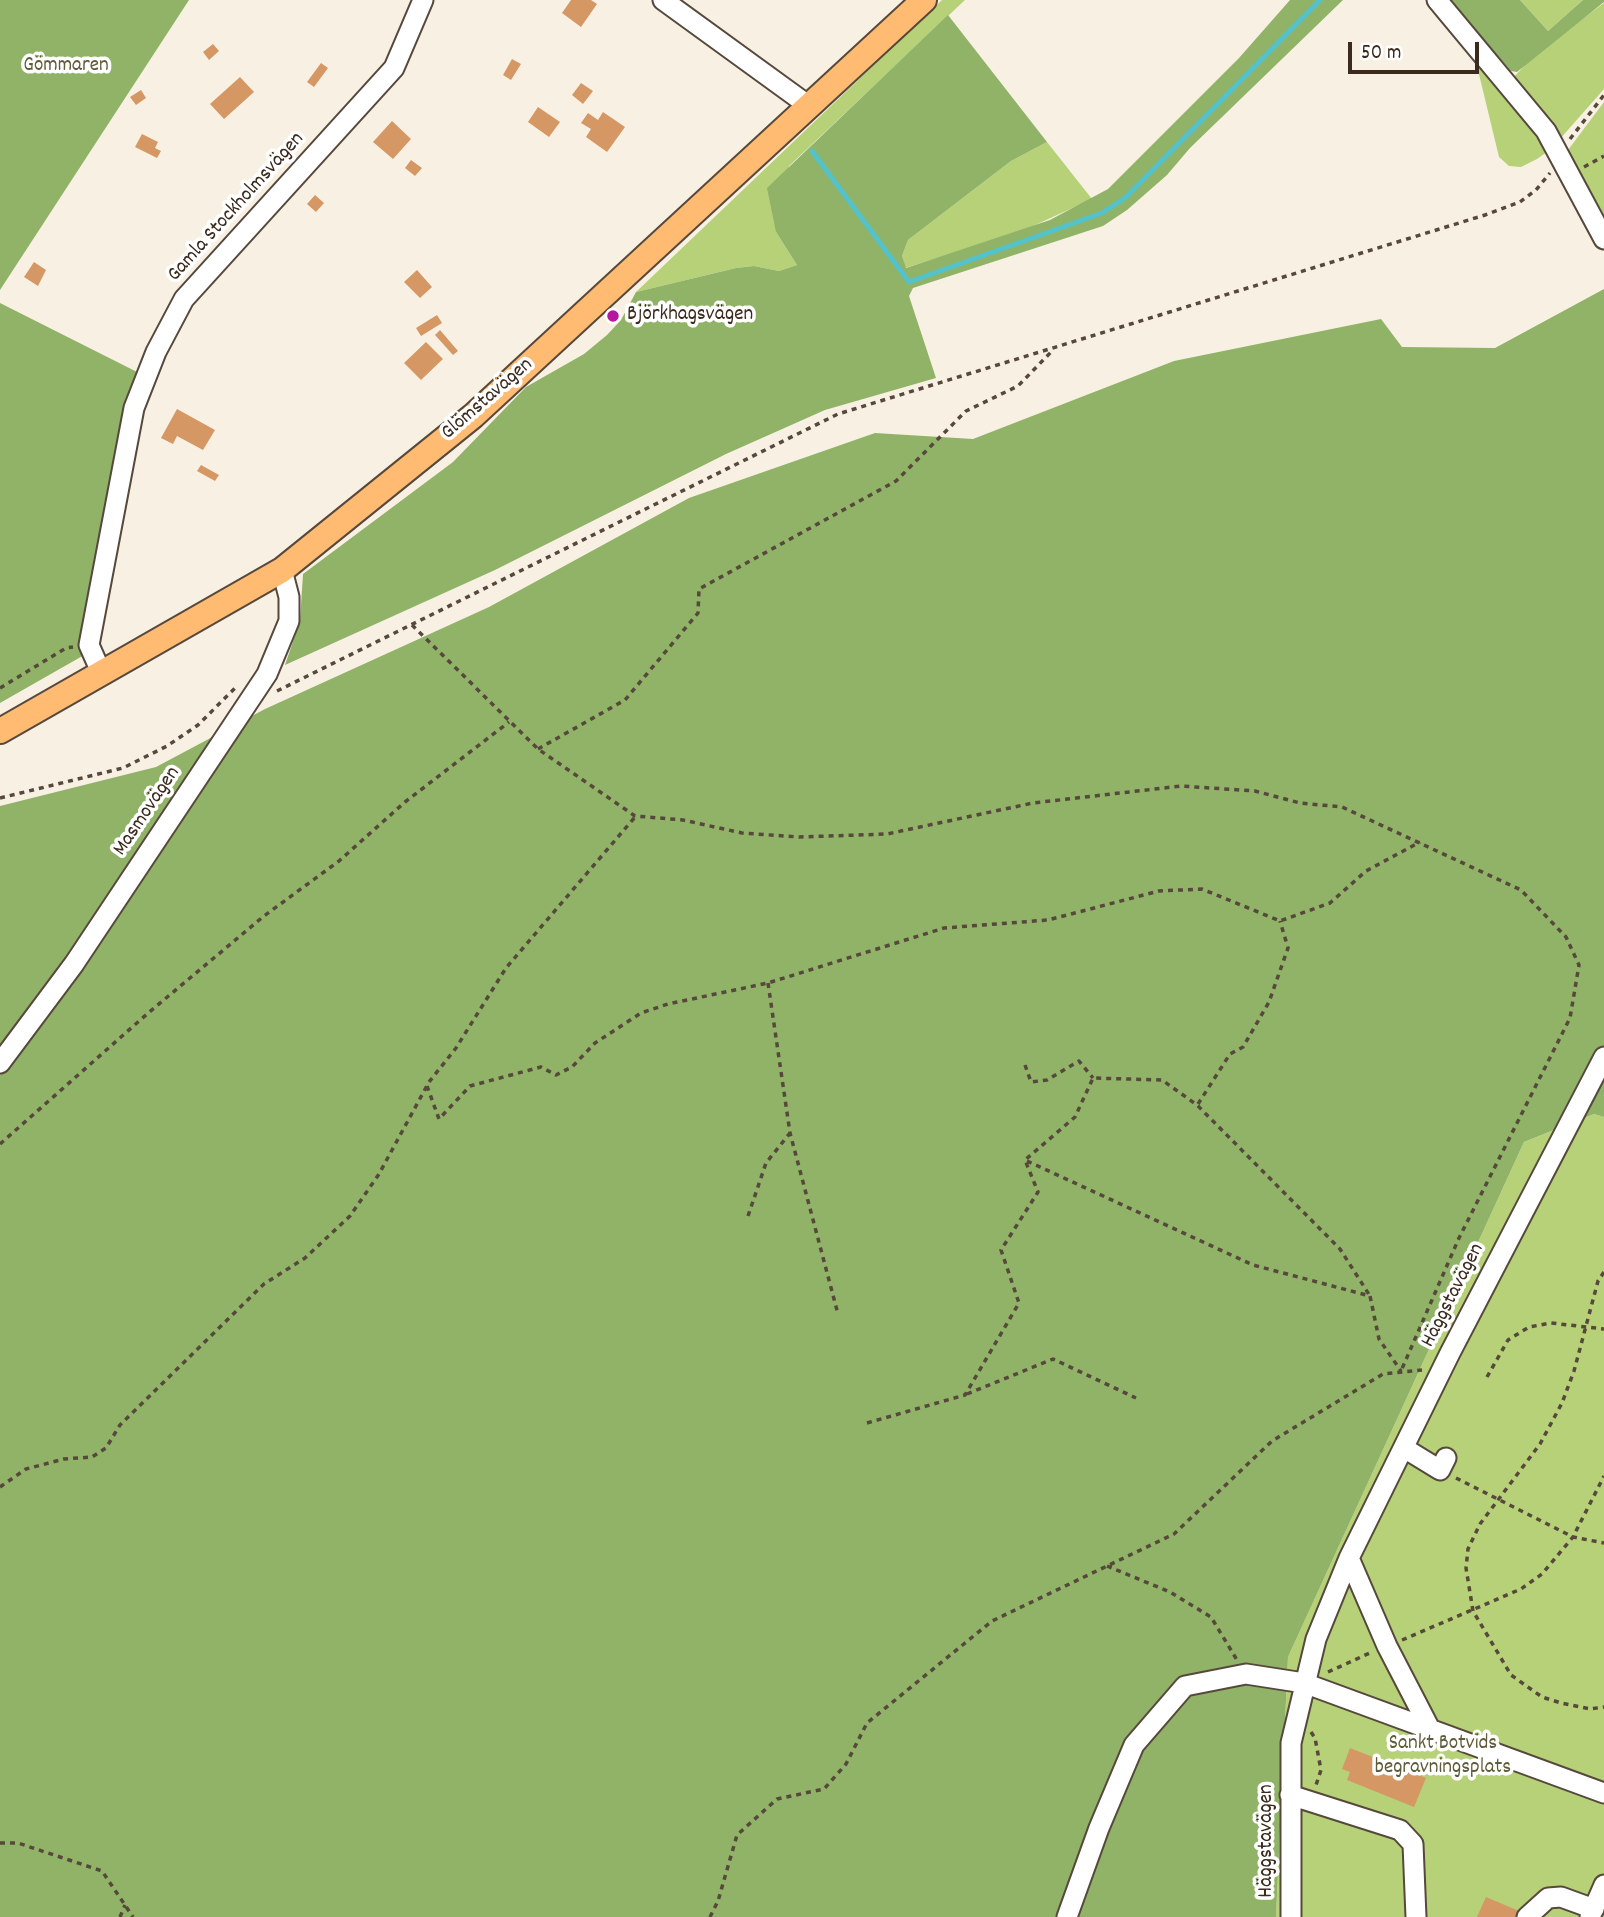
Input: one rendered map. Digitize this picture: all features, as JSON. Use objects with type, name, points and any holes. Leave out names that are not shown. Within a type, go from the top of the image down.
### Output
[{"type":"main road","name":"Glömstavägen","points":[[0,731],[282,570],[473,416],[924,0]]},
{"type":"street","name":"Gamla Stockholmsvägen","points":[[89,645],[134,408],[172,319],[184,299],[222,255],[394,68],[423,0]]},
{"type":"street","points":[[663,0],[809,106]]},
{"type":"street","points":[[1437,0],[1531,110],[1560,154],[1604,239]]},
{"type":"street","name":"Masmovägen","points":[[0,1063],[74,964],[261,683],[287,629],[289,597],[282,570]]},
{"type":"street","points":[[89,645],[101,672]]},
{"type":"street","name":"Häggstavägen","points":[[1291,1917],[1291,1743],[1316,1639],[1349,1558],[1450,1353],[1604,1057]]},
{"type":"street","points":[[1404,1448],[1443,1464]]},
{"type":"street","points":[[1349,1558],[1387,1646],[1429,1727]]},
{"type":"street","points":[[1067,1917],[1134,1745],[1185,1686],[1246,1674],[1304,1683],[1604,1793]]},
{"type":"street","points":[[1290,1795],[1400,1830],[1413,1844],[1416,1917]]},
{"type":"street","points":[[1527,1917],[1548,1898],[1561,1897],[1592,1913],[1604,1885]]},
{"type":"path","points":[[0,799],[123,768],[167,746],[198,725],[233,689],[244,684],[261,683],[268,692],[276,692],[838,414],[1052,351],[1511,206],[1536,190],[1604,95]]},
{"type":"path","points":[[538,749],[625,700],[698,613],[699,590],[896,481],[966,411],[1018,386],[1052,351]]},
{"type":"path","points":[[412,625],[538,749],[635,816],[683,820],[742,833],[799,837],[887,834],[1033,803],[1181,786],[1255,791],[1300,803],[1342,807],[1521,890],[1566,937],[1579,965],[1570,1018],[1459,1238],[1401,1371]]},
{"type":"path","points":[[0,688],[66,648],[89,645]]},
{"type":"path","points":[[0,1144],[115,1041],[264,916],[339,861],[414,794],[509,722]]},
{"type":"path","points":[[0,1488],[26,1469],[64,1459],[92,1457],[106,1448],[120,1425],[254,1294],[305,1258],[350,1216],[379,1174],[427,1086],[456,1048],[506,968],[635,816]]},
{"type":"path","points":[[427,1086],[439,1119],[470,1086],[541,1068],[556,1076],[572,1067],[595,1043],[641,1013],[668,1004],[768,982],[944,928],[1048,920],[1159,891],[1202,889],[1280,921],[1330,903],[1366,871],[1420,842]]},
{"type":"path","points":[[1197,1105],[1230,1054],[1243,1047],[1269,1002],[1288,948],[1280,921]]},
{"type":"path","points":[[768,982],[790,1133],[838,1314]]},
{"type":"path","points":[[1025,1065],[1031,1082],[1047,1080],[1079,1061],[1093,1078],[1162,1080],[1197,1105],[1340,1249],[1370,1296],[1379,1339],[1401,1371]]},
{"type":"path","points":[[1025,1160],[1075,1117],[1093,1078]]},
{"type":"path","points":[[748,1216],[766,1163],[790,1133]]},
{"type":"path","points":[[1025,1160],[1253,1265],[1370,1296]]},
{"type":"path","points":[[965,1395],[1019,1303],[1000,1250],[1038,1192],[1025,1160]]},
{"type":"path","points":[[1604,1272],[1598,1281],[1562,1403],[1539,1444],[1496,1500],[1468,1549],[1466,1568],[1473,1611],[1511,1675],[1542,1697],[1590,1709],[1604,1707]]},
{"type":"path","points":[[1487,1377],[1508,1340],[1528,1327],[1551,1323],[1604,1329]]},
{"type":"path","points":[[867,1423],[965,1395],[1053,1359],[1136,1398]]},
{"type":"path","points":[[710,1917],[718,1901],[737,1835],[777,1799],[824,1789],[846,1765],[867,1723],[992,1621],[1174,1534],[1272,1441],[1383,1374],[1420,1368]]},
{"type":"path","points":[[1443,1464],[1496,1500],[1573,1537],[1604,1543]]},
{"type":"path","points":[[1304,1683],[1521,1589],[1542,1574],[1573,1537],[1604,1476]]},
{"type":"path","points":[[1107,1566],[1170,1592],[1211,1617],[1246,1674]]},
{"type":"path","points":[[1296,1715],[1315,1738],[1321,1770],[1311,1800]]},
{"type":"path","points":[[0,1843],[18,1843],[102,1871],[133,1917]]},
{"type":"path","points":[[120,1917],[125,1905]]},
{"type":"green space","name":"Gömmaren","points":[[0,0],[189,0],[0,290]]},
{"type":"green space","points":[[942,0],[965,0],[789,166],[776,232],[797,265],[779,271],[754,266],[736,268],[636,292]]},
{"type":"green space","points":[[1290,0],[1343,0],[1190,148],[1167,175],[1127,210],[1103,226],[913,288],[909,296],[936,378],[825,410],[726,454],[495,570],[285,665],[300,621],[303,574],[453,462],[526,387],[584,354],[607,335],[621,320],[636,292],[736,268],[754,266],[779,271],[797,265],[776,232],[767,188],[948,15],[1047,142],[1011,161],[908,240],[902,256],[906,268],[1050,220],[1108,189],[1239,58]]},
{"type":"green space","points":[[1449,0],[1520,0],[1548,31],[1583,0],[1604,2],[1517,72],[1511,71]]},
{"type":"green space","points":[[1520,0],[1583,0],[1548,31]]},
{"type":"green space","points":[[1604,3],[1604,89],[1560,139],[1537,103],[1514,77],[1534,55]]},
{"type":"green space","points":[[1477,66],[1506,96],[1547,152],[1521,167],[1509,166],[1499,157]]},
{"type":"green space","points":[[1604,102],[1604,215],[1568,150]]},
{"type":"green space","points":[[1047,142],[1092,199],[1020,232],[905,268],[902,256],[908,240],[1011,161]]},
{"type":"green space","points":[[1604,289],[1604,1117],[1594,1114],[1524,1142],[1288,1657],[1276,1917],[0,1917],[0,806],[156,767],[265,709],[489,607],[689,498],[875,433],[973,439],[1174,361],[1381,319],[1402,347],[1495,348]]},
{"type":"green space","points":[[0,303],[151,379],[141,409],[99,630],[100,646],[0,703]]},
{"type":"green space","name":"Sankt Botvids begravningsplats","points":[[1594,1114],[1604,1117],[1604,1917],[1276,1917],[1288,1657],[1524,1142]]},
{"type":"building","points":[[571,0],[591,0],[597,4],[581,27],[562,13]]},
{"type":"building","points":[[213,44],[219,51],[209,60],[203,52]]},
{"type":"building","points":[[512,59],[521,64],[511,80],[503,75]]},
{"type":"building","points":[[321,63],[328,68],[314,87],[307,82]]},
{"type":"building","points":[[240,77],[254,92],[224,119],[210,104]]},
{"type":"building","points":[[581,83],[593,91],[583,104],[572,95]]},
{"type":"building","points":[[141,90],[146,98],[136,105],[130,97]]},
{"type":"building","points":[[538,107],[560,122],[549,137],[528,122]]},
{"type":"building","points":[[603,112],[625,127],[607,152],[586,137],[591,129],[581,123],[588,113],[598,120]]},
{"type":"building","points":[[392,121],[411,139],[393,159],[373,142]]},
{"type":"building","points":[[142,134],[158,142],[155,148],[161,151],[157,158],[135,147]]},
{"type":"building","points":[[411,160],[422,168],[415,176],[405,168]]},
{"type":"building","points":[[315,195],[324,203],[316,212],[307,204]]},
{"type":"building","points":[[34,262],[46,270],[38,286],[24,277]]},
{"type":"building","points":[[417,270],[432,287],[420,298],[404,282]]},
{"type":"building","points":[[437,315],[442,323],[421,336],[416,328]]},
{"type":"building","points":[[440,330],[458,351],[453,355],[435,335]]},
{"type":"building","points":[[426,342],[443,359],[421,380],[404,363]]},
{"type":"building","points":[[177,409],[215,430],[203,450],[177,436],[173,444],[161,438]]},
{"type":"building","points":[[201,465],[219,475],[215,481],[197,471]]},
{"type":"building","points":[[1350,1748],[1426,1778],[1414,1807],[1347,1780],[1350,1772],[1342,1769]]},
{"type":"building","points":[[1486,1897],[1519,1911],[1517,1917],[1477,1917]]},
{"type":"waterway","points":[[812,151],[909,282],[1102,213],[1125,198],[1320,0]]},
{"type":"place","name":"Björkhagsvägen","points":[[613,316]]}]
